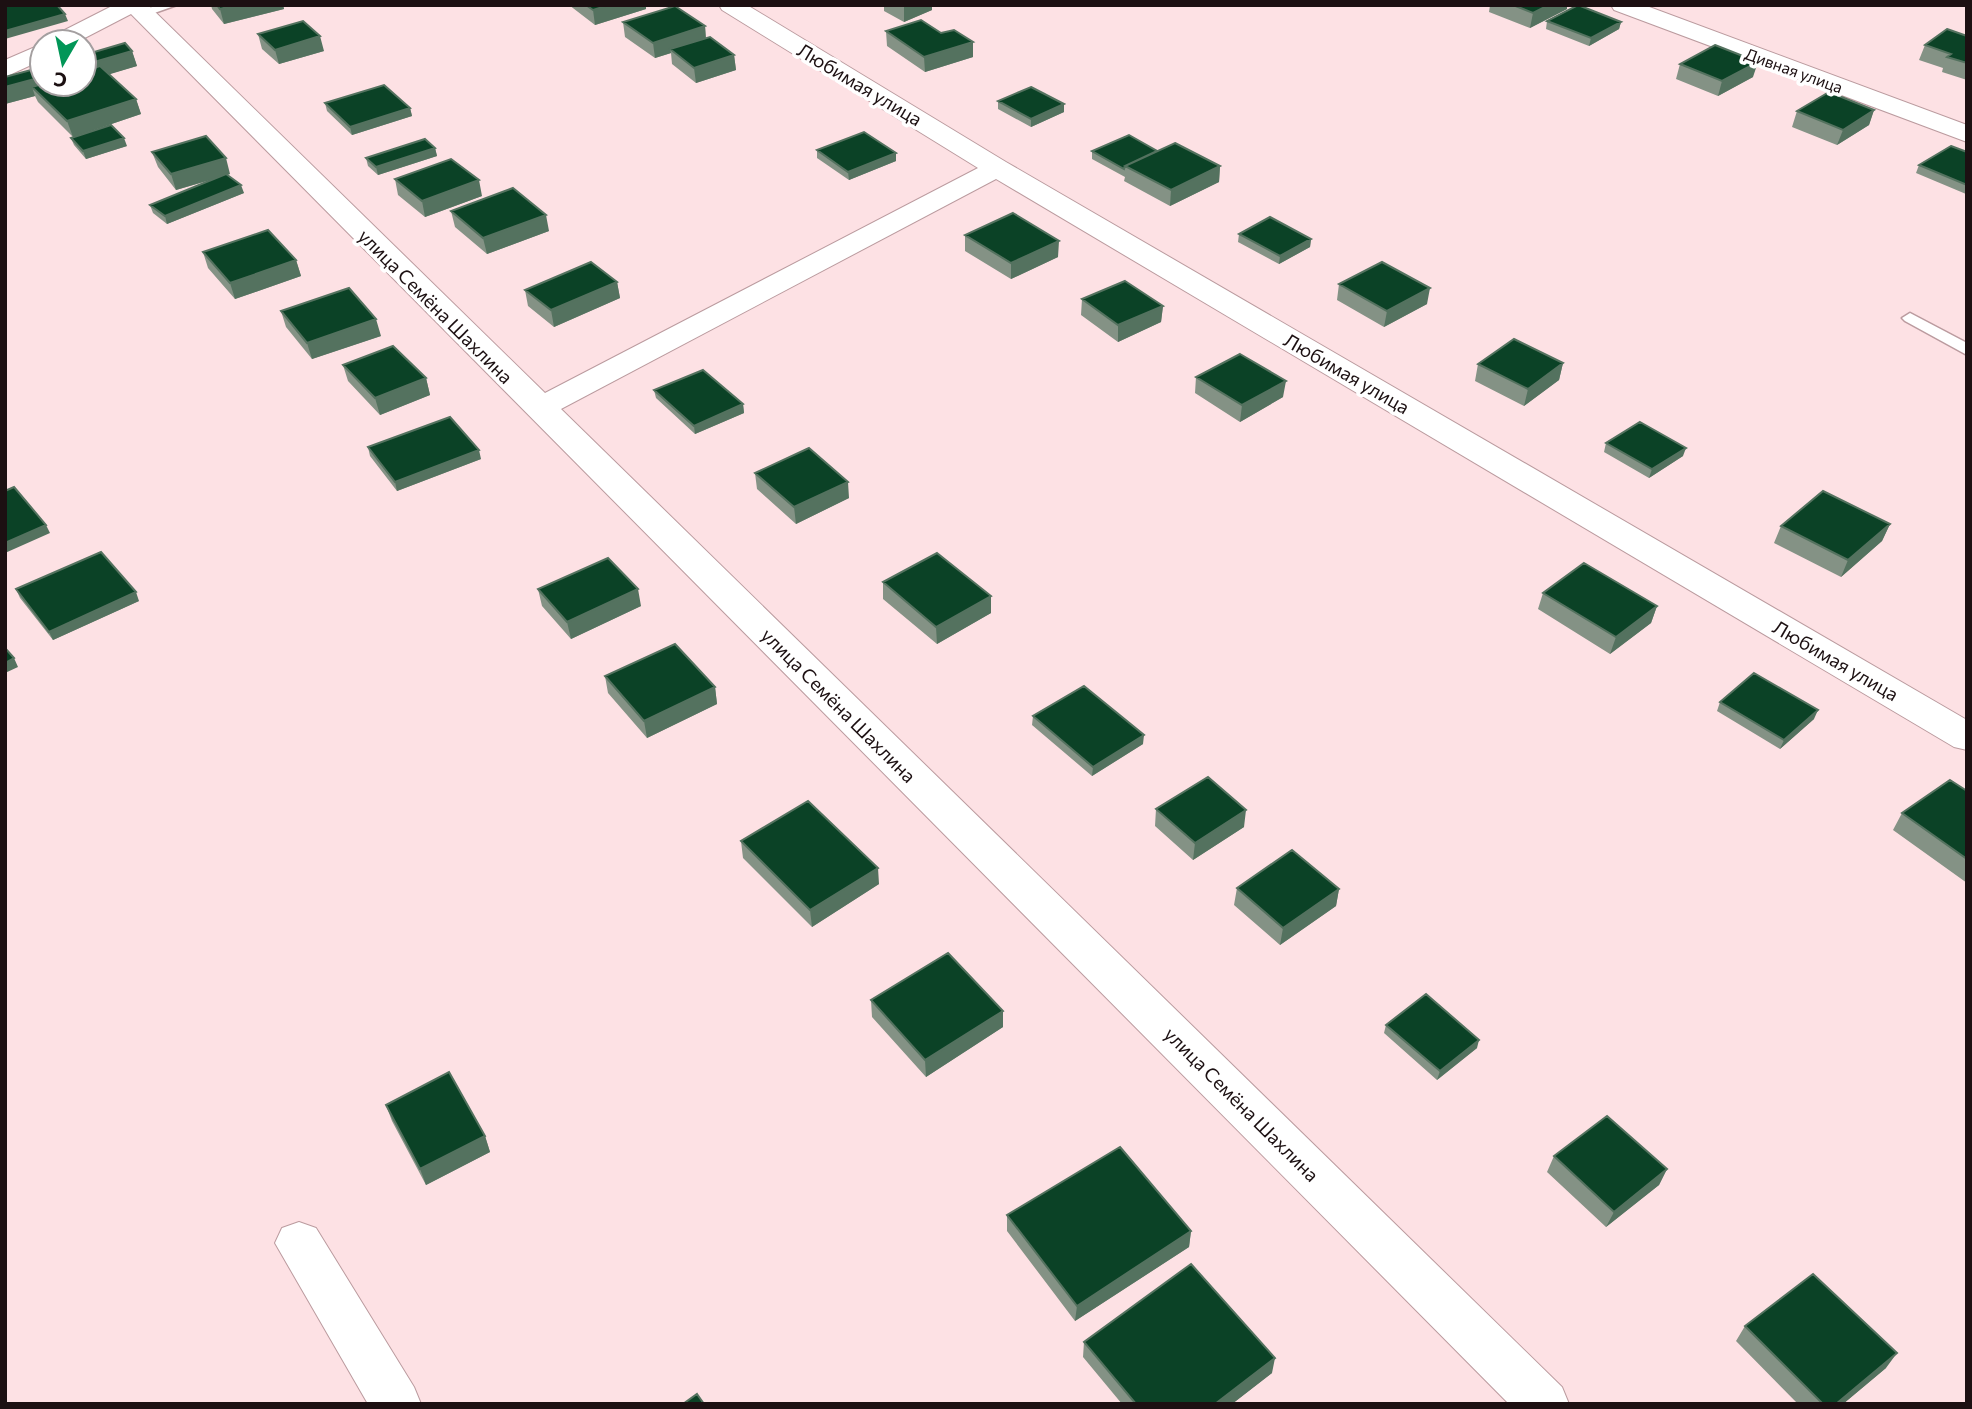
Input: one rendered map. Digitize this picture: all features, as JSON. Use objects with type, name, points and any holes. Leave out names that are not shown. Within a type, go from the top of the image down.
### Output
[{"type":"street","name":"Любимая улица","points":[[730,5],[997,168],[1967,737]]},
{"type":"street","name":"Дивная улица","points":[[1622,5],[1967,134]]},
{"type":"street","points":[[93,28],[145,7]]},
{"type":"street","name":"улица Семёна Шахлина","points":[[145,7],[539,408],[1544,1404]]},
{"type":"street","points":[[5,69],[28,58]]},
{"type":"street","points":[[539,408],[997,168]]},
{"type":"street","points":[[299,1243],[396,1404]]},
{"type":"lane","points":[[1910,318],[1967,350]]},
{"type":"building","points":[[5,5],[57,5],[65,14],[5,31]]},
{"type":"building","points":[[217,5],[235,5],[220,9]]},
{"type":"building","points":[[586,5],[609,5],[593,10]]},
{"type":"building","points":[[1513,5],[1549,5],[1533,13]]},
{"type":"building","points":[[1578,5],[1621,22],[1591,38],[1547,21]]},
{"type":"building","points":[[675,6],[705,26],[653,43],[623,22]]},
{"type":"building","points":[[921,20],[941,33],[954,30],[973,42],[924,57],[886,31]]},
{"type":"building","points":[[303,21],[320,36],[275,50],[258,34]]},
{"type":"building","points":[[1947,29],[1967,36],[1967,63],[1947,57],[1951,54],[1925,45]]},
{"type":"building","points":[[710,37],[734,55],[694,68],[670,49]]},
{"type":"building","points":[[125,43],[132,51],[98,61],[98,51]]},
{"type":"building","points":[[1715,45],[1758,62],[1722,81],[1680,64]]},
{"type":"building","points":[[98,67],[136,99],[67,121],[43,98],[98,98]]},
{"type":"building","points":[[28,71],[28,81],[5,87],[5,77]]},
{"type":"building","points":[[384,85],[410,108],[350,127],[325,103]]},
{"type":"building","points":[[1031,87],[1064,104],[1031,119],[998,101]]},
{"type":"building","points":[[1829,92],[1874,110],[1843,130],[1797,111]]},
{"type":"building","points":[[111,125],[124,138],[83,151],[71,138]]},
{"type":"building","points":[[864,132],[896,153],[848,172],[817,150]]},
{"type":"building","points":[[1129,135],[1157,151],[1125,166],[1124,169],[1092,151]]},
{"type":"building","points":[[206,136],[226,158],[171,174],[152,152]]},
{"type":"building","points":[[425,139],[435,148],[376,167],[366,158]]},
{"type":"building","points":[[1175,143],[1220,166],[1171,190],[1125,166]]},
{"type":"building","points":[[1951,146],[1967,152],[1967,185],[1919,165]]},
{"type":"building","points":[[451,159],[479,180],[422,201],[395,179]]},
{"type":"building","points":[[226,174],[241,185],[165,216],[150,205]]},
{"type":"building","points":[[513,188],[546,215],[483,238],[451,211]]},
{"type":"building","points":[[1013,213],[1059,241],[1011,263],[965,235]]},
{"type":"building","points":[[1270,217],[1311,239],[1280,256],[1239,234]]},
{"type":"building","points":[[268,230],[296,260],[230,283],[203,252]]},
{"type":"building","points":[[591,262],[617,282],[551,310],[525,290]]},
{"type":"building","points":[[1382,262],[1430,288],[1387,311],[1339,284]]},
{"type":"building","points":[[1125,281],[1163,306],[1118,325],[1082,299]]},
{"type":"building","points":[[349,288],[376,319],[307,343],[281,311]]},
{"type":"building","points":[[1514,339],[1563,363],[1528,389],[1478,364]]},
{"type":"building","points":[[393,346],[426,378],[375,398],[343,365]]},
{"type":"building","points":[[1240,354],[1286,381],[1242,405],[1196,377]]},
{"type":"building","points":[[703,370],[743,404],[694,426],[654,390]]},
{"type":"building","points":[[450,417],[479,450],[395,482],[368,447]]},
{"type":"building","points":[[1640,422],[1686,448],[1652,469],[1606,443]]},
{"type":"building","points":[[809,448],[848,482],[794,507],[755,473]]},
{"type":"building","points":[[14,487],[46,525],[5,543],[5,491]]},
{"type":"building","points":[[1823,491],[1890,524],[1848,560],[1781,526]]},
{"type":"building","points":[[101,552],[136,592],[49,632],[16,589]]},
{"type":"building","points":[[937,553],[991,596],[936,627],[883,582]]},
{"type":"building","points":[[608,558],[638,589],[567,622],[538,589]]},
{"type":"building","points":[[1584,563],[1657,606],[1616,637],[1543,593]]},
{"type":"building","points":[[675,644],[715,687],[644,721],[605,676]]},
{"type":"building","points":[[5,648],[14,658],[5,663]]},
{"type":"building","points":[[1754,673],[1818,710],[1784,740],[1720,702]]},
{"type":"building","points":[[1084,686],[1144,735],[1093,767],[1033,716]]},
{"type":"building","points":[[1208,777],[1246,810],[1195,843],[1156,809]]},
{"type":"building","points":[[1950,780],[1967,791],[1967,859],[1902,813]]},
{"type":"building","points":[[808,801],[878,868],[810,910],[741,841]]},
{"type":"building","points":[[1292,850],[1339,889],[1283,928],[1237,888]]},
{"type":"building","points":[[948,953],[1003,1011],[925,1060],[871,1000]]},
{"type":"building","points":[[1426,994],[1479,1040],[1440,1071],[1386,1025]]},
{"type":"building","points":[[449,1072],[485,1136],[420,1169],[386,1105]]},
{"type":"building","points":[[1607,1116],[1667,1169],[1614,1212],[1554,1156]]},
{"type":"building","points":[[1120,1147],[1191,1231],[1077,1306],[1007,1215]]},
{"type":"building","points":[[1191,1264],[1275,1358],[1215,1404],[1136,1404],[1084,1342]]},
{"type":"building","points":[[1813,1274],[1897,1353],[1836,1404],[1823,1404],[1745,1326]]},
{"type":"building","points":[[697,1394],[704,1404],[683,1404]]}]
